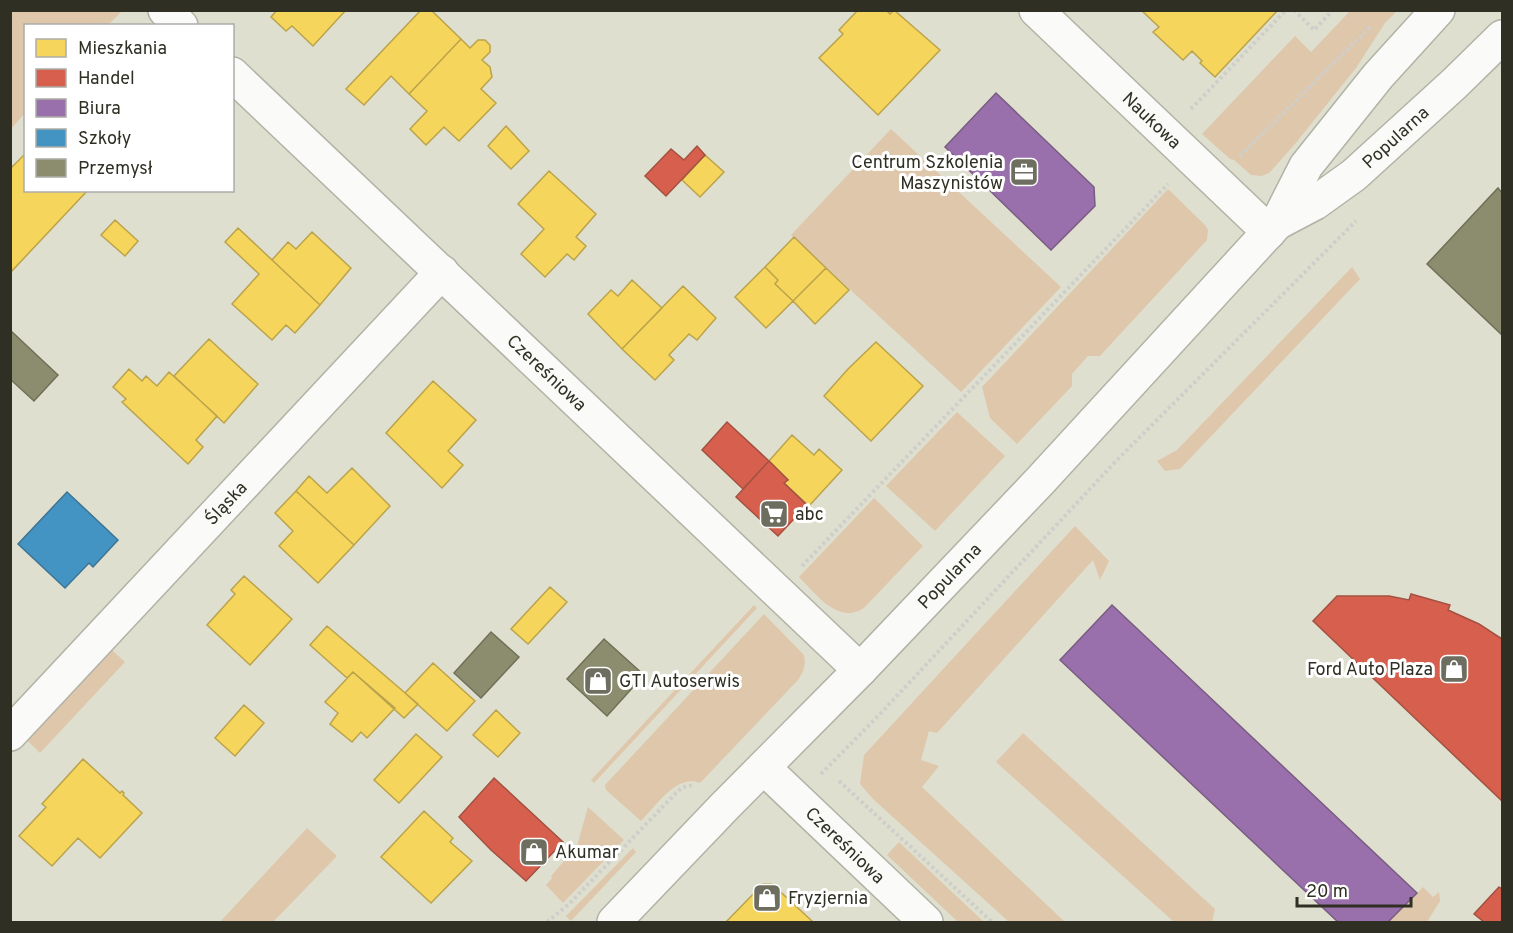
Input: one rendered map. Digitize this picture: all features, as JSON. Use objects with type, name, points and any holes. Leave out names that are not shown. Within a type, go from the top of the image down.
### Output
[{"type":"street","points":[[165,10],[179,24]]},
{"type":"street","name":"Naukowa","points":[[1036,10],[1273,228]]},
{"type":"street","name":"Popularna","points":[[614,922],[860,670],[1087,431],[1273,228],[1306,166],[1378,76],[1438,10]]},
{"type":"street","name":"Popularna","points":[[1273,228],[1315,203],[1354,175],[1503,37]]},
{"type":"street","name":"Czereśniowa","points":[[234,77],[860,670]]},
{"type":"street","name":"Śląska","points":[[10,734],[442,272]]},
{"type":"street","name":"Czereśniowa","points":[[764,768],[926,922]]},
{"type":"path","points":[[1190,110],[1286,10]]},
{"type":"path","points":[[1294,10],[1314,30],[1333,10]]},
{"type":"path","points":[[1239,157],[1378,19]]},
{"type":"path","points":[[800,568],[1169,183]]},
{"type":"path","points":[[796,798],[881,713],[1117,460],[1361,216]]},
{"type":"path","points":[[839,781],[992,922]]},
{"type":"path","points":[[547,922],[569,904],[683,787],[694,785],[725,806]]},
{"type":"shaded area","points":[[11,10],[122,11],[109,24],[24,24],[24,114],[11,129]]},
{"type":"shaded area","points":[[1350,11],[1397,11],[1385,23],[1356,68],[1269,173],[1262,176],[1251,175],[1202,134],[1295,36],[1311,52]]},
{"type":"shaded area","points":[[891,129],[1061,287],[961,392],[791,235]]},
{"type":"shaded area","points":[[1168,189],[1205,225],[1208,230],[1207,240],[1100,356],[1088,356],[1072,374],[1072,386],[1017,444],[990,418],[982,387]]},
{"type":"shaded area","points":[[1352,267],[1360,279],[1180,469],[1165,471],[1157,461],[1177,450]]},
{"type":"shaded area","points":[[957,412],[1005,456],[935,531],[886,486]]},
{"type":"shaded area","points":[[874,498],[923,546],[864,608],[845,613],[820,599],[799,577]]},
{"type":"shaded area","points":[[1075,526],[1109,561],[1100,580],[1093,560],[937,733],[929,731],[921,760],[939,766],[922,787],[1065,922],[1009,922],[873,799],[860,784],[864,755]]},
{"type":"shaded area","points":[[754,605],[757,608],[594,783],[591,780]]},
{"type":"shaded area","points":[[764,614],[804,655],[805,665],[800,677],[700,783],[691,781],[675,787],[641,821],[606,790],[605,785]]},
{"type":"shaded area","points":[[111,649],[125,662],[40,753],[27,740]]},
{"type":"shaded area","points":[[1023,733],[1215,909],[1212,922],[1174,922],[996,762]]},
{"type":"shaded area","points":[[588,807],[624,840],[563,903],[546,885],[577,846]]},
{"type":"shaded area","points":[[307,828],[337,856],[273,922],[220,922]]},
{"type":"shaded area","points":[[899,842],[984,922],[958,922],[887,855]]},
{"type":"shaded area","points":[[633,848],[636,852],[571,921],[566,916]]},
{"type":"shaded area","points":[[1423,887],[1433,897],[1439,892],[1440,901],[1427,922],[1389,922]]},
{"type":"building: Mieszkania","points":[[277,10],[346,10],[313,46],[292,26],[286,31],[271,17]]},
{"type":"building: Mieszkania","points":[[421,10],[431,10],[461,39],[409,94],[391,76],[364,105],[346,89]]},
{"type":"building: Mieszkania","points":[[858,10],[886,10],[890,14],[894,10],[940,50],[878,115],[819,58],[843,34],[839,30]]},
{"type":"building: Mieszkania","points":[[1141,10],[1278,10],[1215,77],[1200,63],[1202,61],[1192,51],[1183,60],[1153,32],[1159,27]]},
{"type":"building: Mieszkania","points":[[461,39],[470,48],[478,40],[485,40],[490,45],[490,52],[482,60],[490,67],[492,77],[481,89],[496,103],[459,141],[444,127],[426,145],[410,129],[427,111],[409,94]]},
{"type":"building: Mieszkania","points":[[506,126],[529,151],[511,169],[488,146]]},
{"type":"building: Mieszkania","points":[[24,155],[24,192],[86,192],[10,273],[10,169]]},
{"type":"building: Mieszkania","points":[[705,155],[724,172],[700,197],[682,180]]},
{"type":"building: Mieszkania","points":[[549,171],[596,214],[576,237],[586,246],[574,260],[567,254],[545,277],[521,254],[544,229],[518,204]]},
{"type":"building: Mieszkania","points":[[115,220],[138,241],[125,256],[101,235]]},
{"type":"building: Mieszkania","points":[[238,228],[320,305],[295,333],[286,325],[272,340],[232,304],[259,274],[225,242]]},
{"type":"building: Mieszkania","points":[[312,232],[351,268],[320,305],[272,260],[288,242],[296,249]]},
{"type":"building: Mieszkania","points":[[794,237],[826,268],[793,301],[775,284],[778,280],[765,267]]},
{"type":"building: Mieszkania","points":[[765,267],[778,280],[775,284],[793,301],[766,328],[735,297]]},
{"type":"building: Mieszkania","points":[[826,268],[849,290],[815,324],[793,301]]},
{"type":"building: Mieszkania","points":[[632,280],[662,308],[622,349],[588,314],[611,290],[618,296]]},
{"type":"building: Mieszkania","points":[[683,286],[716,318],[697,340],[689,334],[669,355],[674,360],[655,380],[622,349]]},
{"type":"building: Mieszkania","points":[[209,339],[258,384],[224,423],[174,376]]},
{"type":"building: Mieszkania","points":[[876,342],[923,386],[871,441],[824,396]]},
{"type":"building: Mieszkania","points":[[129,369],[142,381],[146,376],[157,386],[169,372],[217,416],[196,440],[203,447],[188,464],[122,402],[126,399],[113,387]]},
{"type":"building: Mieszkania","points":[[433,381],[476,420],[448,451],[463,465],[442,488],[386,433]]},
{"type":"building: Mieszkania","points":[[792,435],[814,455],[819,449],[842,470],[809,506],[784,483],[788,480],[769,461]]},
{"type":"building: Mieszkania","points":[[352,468],[390,506],[354,545],[296,491],[309,476],[327,493]]},
{"type":"building: Mieszkania","points":[[296,491],[354,545],[318,583],[279,546],[293,531],[275,513]]},
{"type":"building: Mieszkania","points":[[244,576],[292,619],[250,665],[207,625],[235,594],[231,590]]},
{"type":"building: Mieszkania","points":[[550,587],[567,602],[528,644],[511,629]]},
{"type":"building: Mieszkania","points":[[327,626],[418,704],[404,718],[353,672],[347,678],[310,645]]},
{"type":"building: Mieszkania","points":[[433,663],[475,701],[447,731],[405,693]]},
{"type":"building: Mieszkania","points":[[353,672],[395,708],[367,738],[361,732],[352,742],[330,724],[338,713],[325,702]]},
{"type":"building: Mieszkania","points":[[244,705],[264,723],[235,756],[215,738]]},
{"type":"building: Mieszkania","points":[[496,710],[520,733],[498,757],[473,735]]},
{"type":"building: Mieszkania","points":[[416,734],[442,757],[399,803],[374,780]]},
{"type":"building: Mieszkania","points":[[83,759],[120,793],[122,791],[123,795],[142,813],[100,858],[78,838],[52,866],[19,836],[46,807],[42,804]]},
{"type":"building: Mieszkania","points":[[424,811],[453,838],[450,842],[472,861],[431,903],[381,857]]},
{"type":"building: Mieszkania","points":[[763,884],[772,884],[813,922],[726,922]]},
{"type":"building: Handel","points":[[697,146],[705,155],[666,196],[645,176],[671,149],[684,160]]},
{"type":"building: Handel","points":[[727,422],[769,461],[743,489],[702,450]]},
{"type":"building: Handel","points":[[769,461],[788,480],[784,483],[807,505],[778,536],[736,497]]},
{"type":"building: Handel","points":[[1411,594],[1450,605],[1448,610],[1479,624],[1502,639],[1502,801],[1313,621],[1337,596],[1389,596],[1409,600]]},
{"type":"building: Handel","points":[[494,778],[563,842],[526,881],[459,817]]},
{"type":"building: Handel","points":[[1499,887],[1502,889],[1502,922],[1484,922],[1474,914]]},
{"type":"building: Biura","points":[[996,93],[1094,187],[1095,206],[1051,250],[945,147]]},
{"type":"building: Biura","points":[[1112,605],[1417,893],[1388,922],[1338,922],[1060,660]]},
{"type":"building: Szkoły","points":[[67,492],[118,540],[93,567],[89,563],[65,588],[18,544]]},
{"type":"building: Przemysł","points":[[1498,188],[1502,193],[1502,335],[1427,264]]},
{"type":"building: Przemysł","points":[[10,330],[58,375],[34,401],[10,379]]},
{"type":"building: Przemysł","points":[[491,632],[519,657],[481,698],[454,673]]},
{"type":"building: Przemysł","points":[[604,639],[644,675],[607,716],[567,679]]},
{"type":"place","name":"Centrum Szkolenia Maszynistów","points":[[1024,172]]},
{"type":"place","name":"abc","points":[[774,514]]},
{"type":"place","name":"Ford Auto Plaza","points":[[1454,669]]},
{"type":"place","name":"GTI Autoserwis","points":[[598,681]]},
{"type":"place","name":"Akumar","points":[[534,852]]},
{"type":"place","name":"Fryzjernia","points":[[767,898]]}]
